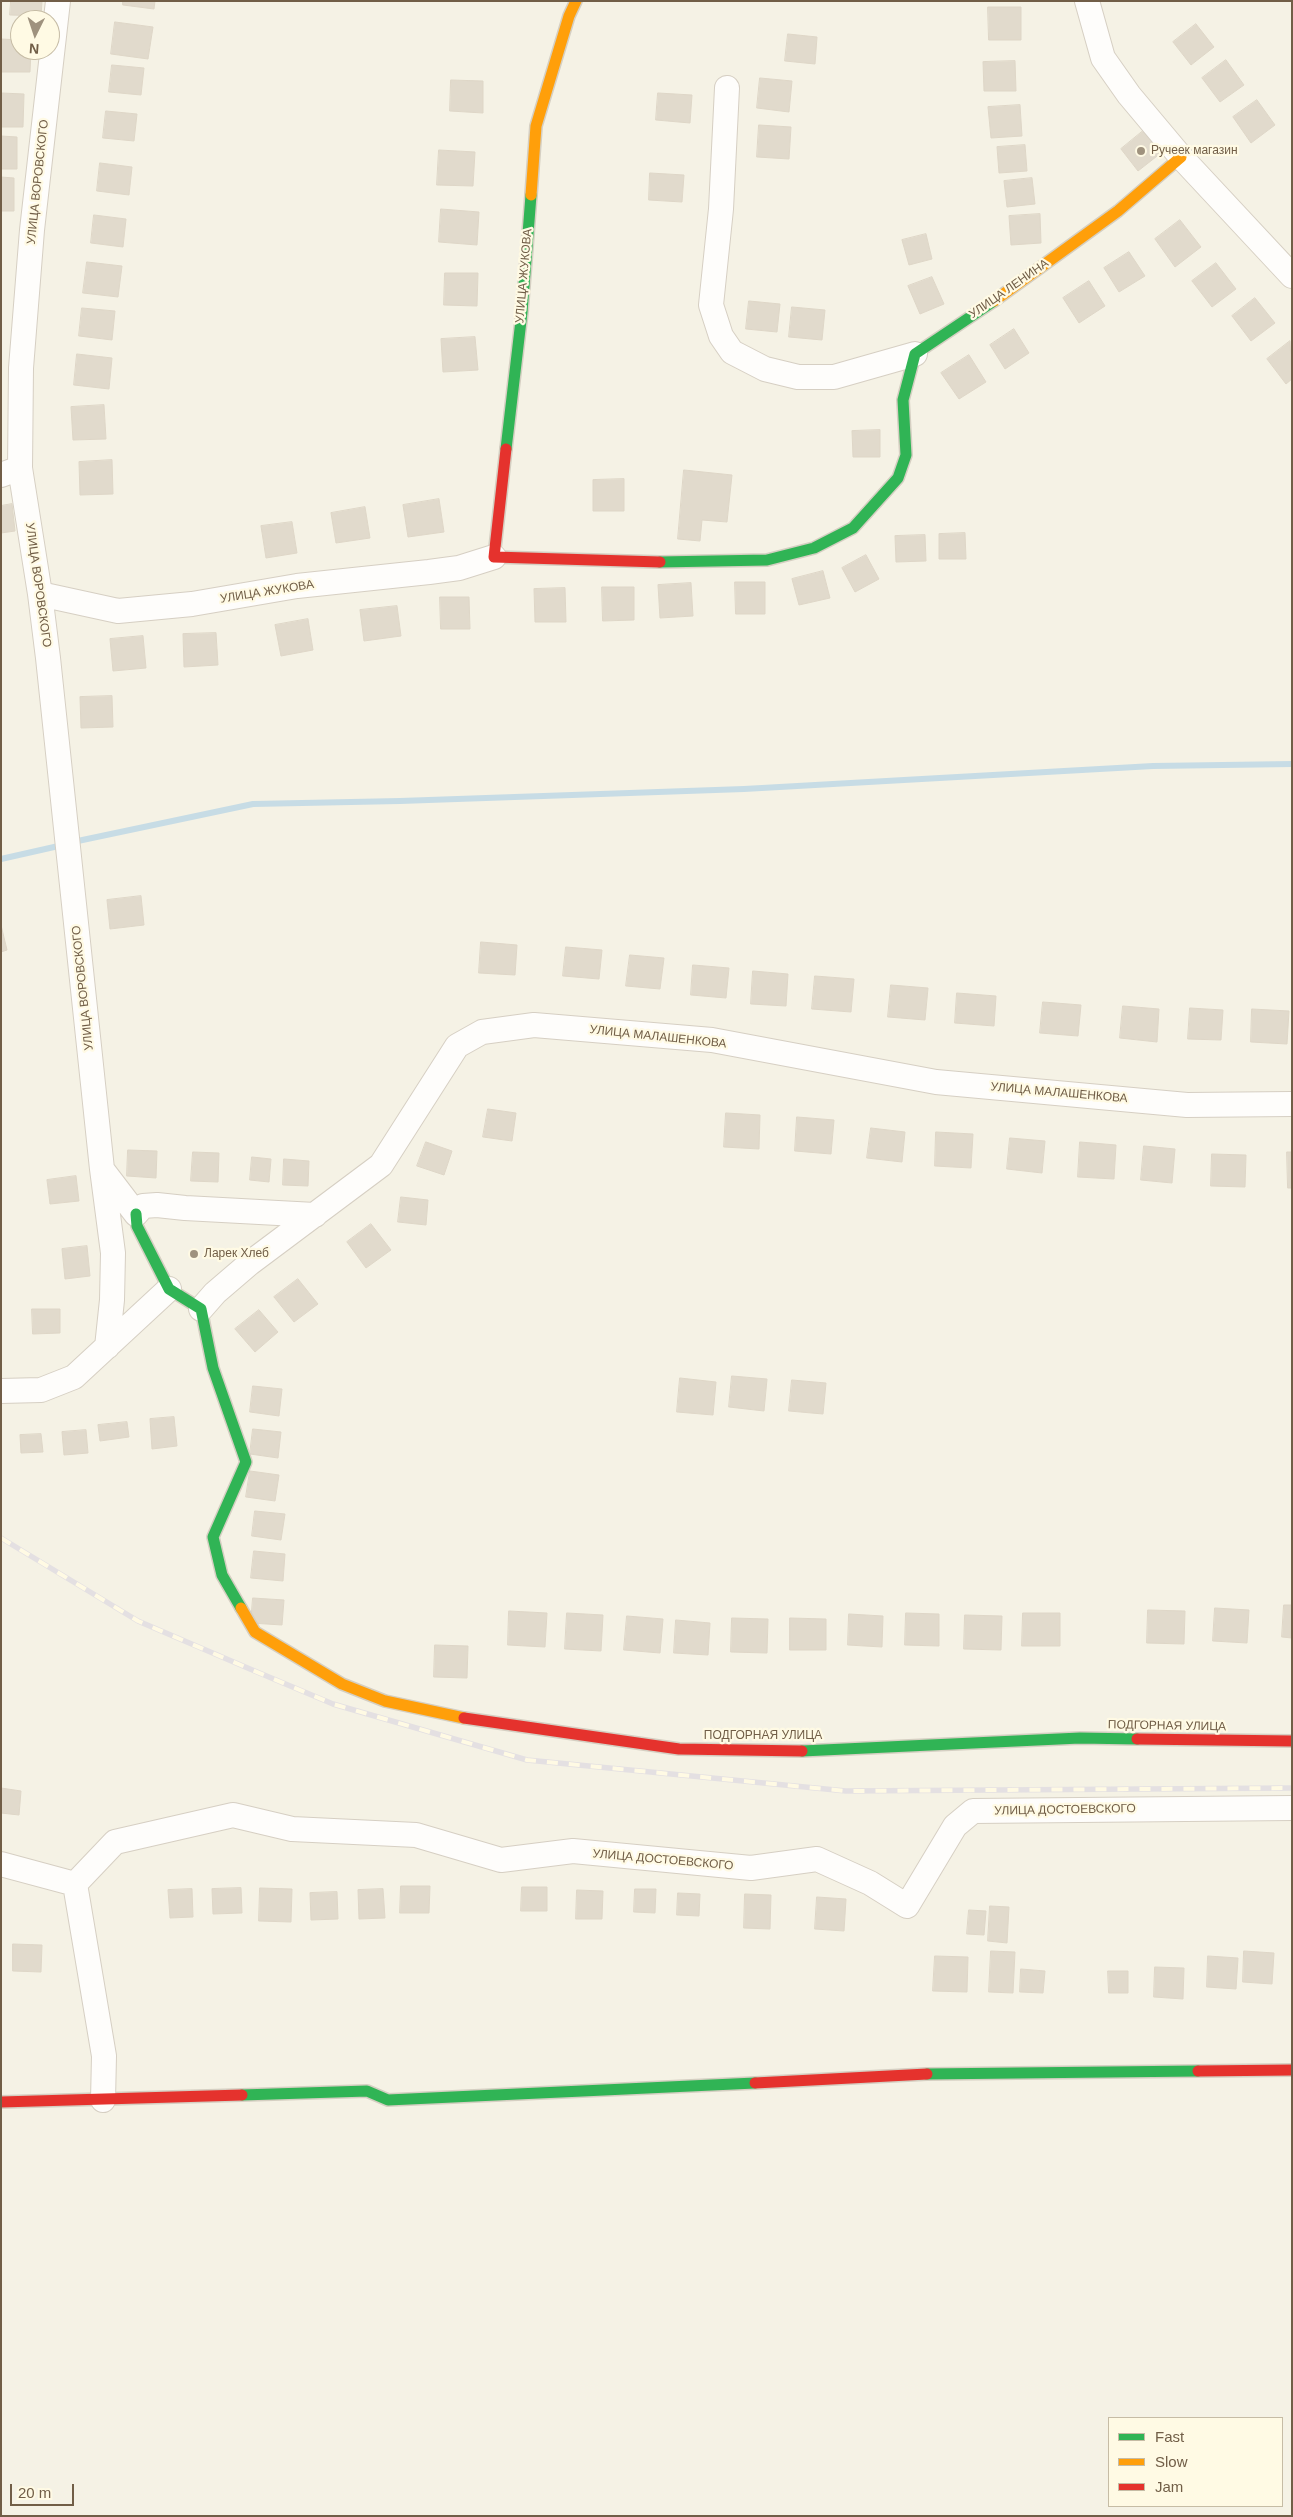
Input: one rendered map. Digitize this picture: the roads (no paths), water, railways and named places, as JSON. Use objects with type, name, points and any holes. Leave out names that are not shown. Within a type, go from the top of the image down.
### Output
[{"type":"street","name":"УЛИЦА ВОРОВСКОГО","points":[[58,1],[32,230],[11,471],[40,594],[65,815],[102,1169],[113,1253],[112,1300],[107,1347]]},
{"type":"street","name":"УЛИЦА ЖУКОВА","points":[[494,557],[522,312],[536,126],[569,16],[576,1]]},
{"type":"street","points":[[1087,1],[1103,58],[1129,95],[1181,157],[1292,276]]},
{"type":"street","points":[[727,88],[721,209],[711,305],[720,336],[732,352],[765,369],[798,377],[834,377],[915,354]]},
{"type":"street","name":"УЛИЦА ЛЕНИНА","points":[[915,354],[1075,243],[1155,182],[1181,157]]},
{"type":"street","name":"УЛИЦА ЖУКОВА","points":[[40,594],[118,611],[192,604],[297,586],[459,568],[494,557],[672,562],[767,560],[814,548],[853,528],[898,478],[906,455],[904,400],[915,354]]},
{"type":"street","name":"УЛИЦА МАЛАШЕНКОВА","points":[[201,1310],[215,1293],[250,1263],[381,1165],[457,1046],[482,1032],[534,1025],[712,1040],[936,1082],[1187,1105],[1292,1104]]},
{"type":"street","points":[[102,1169],[136,1214],[137,1226],[169,1289],[201,1310]]},
{"type":"street","points":[[136,1214],[143,1206],[157,1205],[315,1215]]},
{"type":"street","points":[[1,1391],[41,1390],[74,1377],[169,1289]]},
{"type":"street","name":"ПОДГОРНАЯ УЛИЦА","points":[[201,1310],[213,1368],[246,1462],[213,1537],[222,1575],[255,1632],[342,1684],[385,1701],[455,1717],[679,1749],[790,1752],[1080,1738],[1292,1741]]},
{"type":"street","name":"УЛИЦА ДОСТОЕВСКОГО","points":[[75,1884],[115,1842],[233,1815],[292,1829],[416,1835],[501,1860],[573,1851],[751,1868],[817,1859],[870,1883],[907,1906],[955,1826],[974,1811],[1292,1808]]},
{"type":"street","points":[[1,1864],[75,1884],[104,2056],[102,2100]]},
{"type":"street","points":[[1,2102],[367,2091],[388,2100],[957,2073],[1292,2070]]},
{"type":"waterway","points":[[73,842],[253,804],[744,789],[1153,766],[1292,764]]},
{"type":"waterway","points":[[1,859],[63,845]]},
{"type":"railway","points":[[1,1538],[138,1621],[250,1669],[333,1704],[527,1760],[846,1791],[1292,1788]]},
{"type":"place","name":"Ручеек магазин","points":[[1141,151]]},
{"type":"place","name":"Ларек Хлеб","points":[[194,1254]]}]
